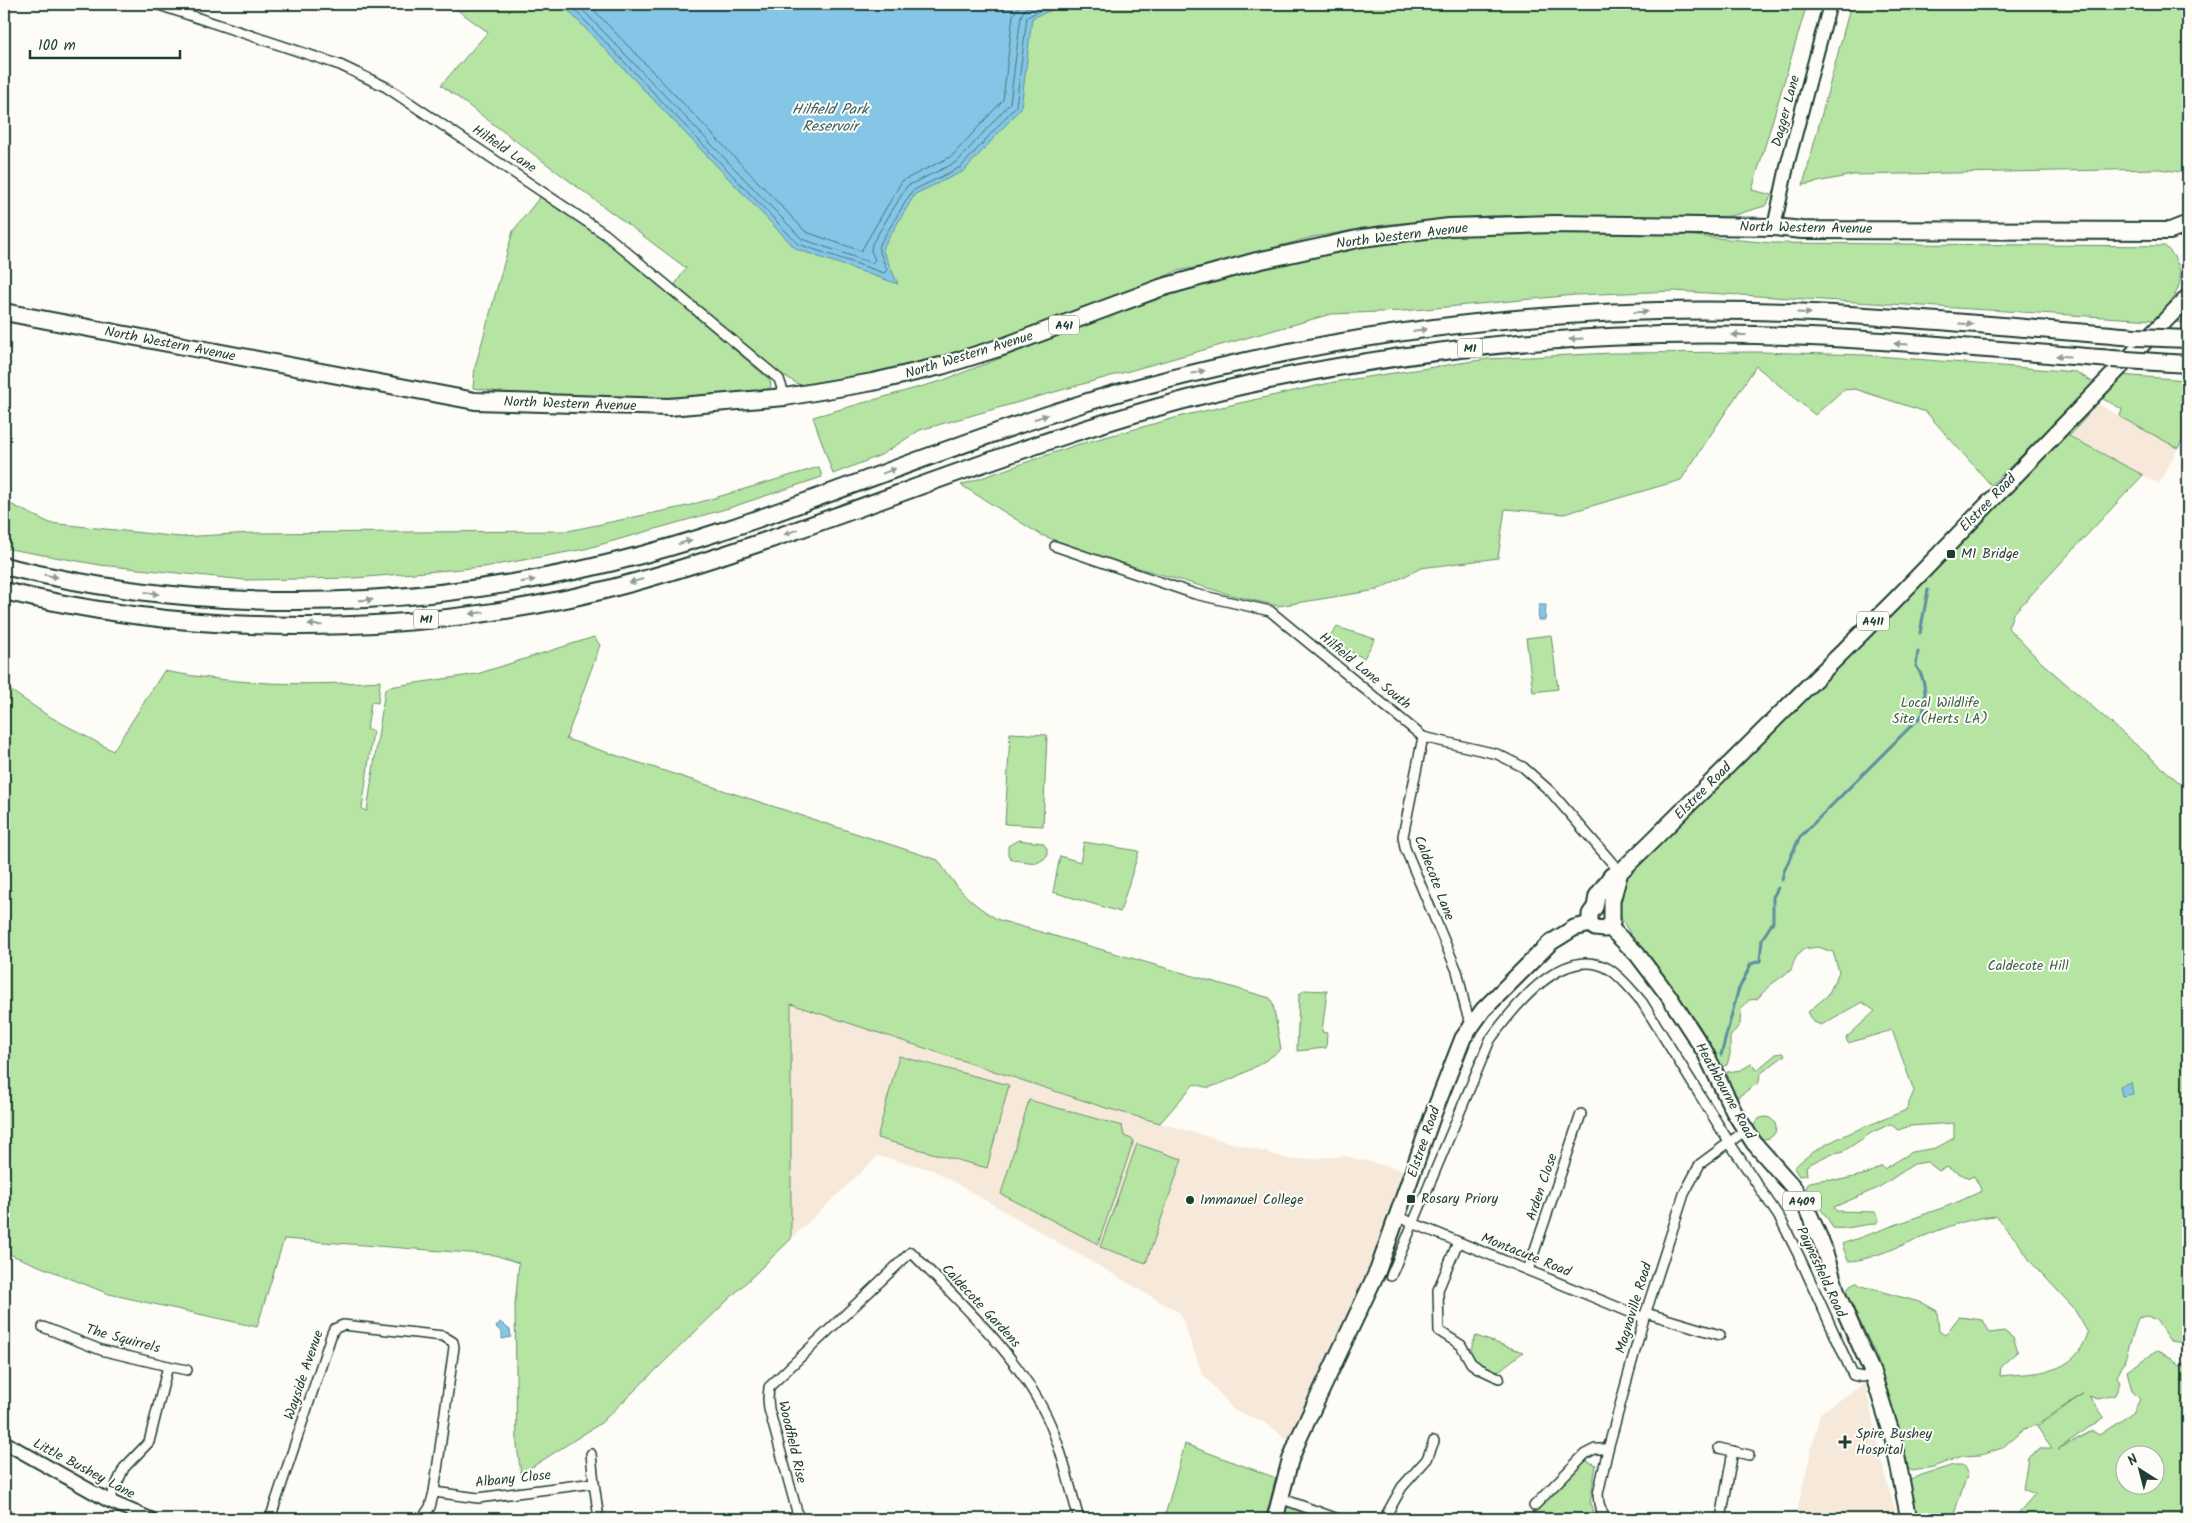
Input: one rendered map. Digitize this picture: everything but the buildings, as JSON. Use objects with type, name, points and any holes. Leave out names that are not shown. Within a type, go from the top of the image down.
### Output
[{"type":"highway","name":"North Western Avenue","points":[[4,312],[475,401],[669,407],[785,397],[873,382],[941,366],[1014,343],[1160,288],[1258,261],[1362,238],[1449,227],[1516,225],[1774,227],[1802,230],[2170,231],[2188,224]]},
{"type":"highway","name":"North Western Avenue","points":[[2170,231],[2188,240]]},
{"type":"highway","name":"M1","points":[[4,566],[68,580],[169,595],[274,601],[396,598],[526,581],[608,564],[722,531],[1022,423],[1127,390],[1291,352],[1372,337],[1486,322],[1646,312],[1751,311],[2188,339]]},
{"type":"highway","name":"M1","points":[[4,591],[65,603],[168,618],[274,624],[326,625],[408,620],[529,605],[630,583],[728,554],[1030,445],[1177,402],[1338,367],[1489,346],[1630,336],[1753,335],[2188,364]]},
{"type":"main road","name":"Elstree Road","points":[[1590,924],[1590,914],[1597,896],[1611,876],[1620,872],[1894,601],[2187,300]]},
{"type":"main road","points":[[1609,927],[1613,919],[1611,911],[1620,872]]},
{"type":"main road","points":[[1594,907],[1602,906],[1611,911]]},
{"type":"main road","name":"Elstree Road","points":[[1275,1519],[1299,1438],[1378,1270],[1450,1071],[1472,1023],[1550,943],[1574,928],[1590,924],[1599,930],[1609,927]]},
{"type":"main road","name":"Heathbourne Road","points":[[1609,927],[1637,954],[1668,995],[1705,1052],[1731,1106],[1746,1130],[1765,1157],[1793,1187],[1808,1209],[1824,1246],[1838,1296],[1872,1374],[1893,1438],[1909,1519]]},
{"type":"street","name":"Hilfield Lane","points":[[156,4],[340,65],[386,87],[604,234],[779,379],[785,397]]},
{"type":"street","name":"Dagger Lane","points":[[1774,227],[1788,162],[1830,4]]},
{"type":"street","name":"Hilfield Lane South","points":[[1055,546],[1196,594],[1270,611],[1424,737],[1497,754],[1523,766],[1551,792],[1620,872]]},
{"type":"street","name":"Caldecote Lane","points":[[1424,737],[1403,836],[1405,848],[1457,971],[1463,988],[1466,1018],[1472,1023]]},
{"type":"street","points":[[1391,1276],[1490,1040],[1500,1025],[1546,978],[1557,970],[1570,965],[1595,965],[1608,969],[1624,982],[1642,1002],[1666,1038],[1729,1142]]},
{"type":"street","name":"Arden Close","points":[[1528,1270],[1581,1114]]},
{"type":"street","name":"Magnaville Road","points":[[1605,1519],[1599,1504],[1598,1494],[1608,1450],[1645,1315],[1684,1194],[1693,1174],[1710,1154],[1746,1130]]},
{"type":"street","name":"Paynesfield Road","points":[[1729,1142],[1781,1220],[1853,1376],[1863,1377],[1872,1374]]},
{"type":"street","name":"Montacute Road","points":[[1398,1217],[1645,1315],[1720,1335]]},
{"type":"street","points":[[1458,1242],[1438,1290],[1439,1331],[1461,1345],[1471,1363],[1499,1378]]},
{"type":"street","name":"Caldecote Gardens","points":[[847,1313],[911,1252],[1007,1352],[1031,1388],[1053,1431],[1079,1519]]},
{"type":"street","name":"Woodfield Rise","points":[[799,1519],[785,1474],[768,1393],[775,1379],[847,1313]]},
{"type":"street","name":"Wayside Avenue","points":[[270,1519],[332,1333],[334,1329],[344,1325],[443,1336],[453,1342],[434,1492],[432,1502],[422,1519]]},
{"type":"street","name":"The Squirrels","points":[[43,1327],[90,1347],[187,1370]]},
{"type":"street","name":"The Squirrels","points":[[109,1501],[124,1468],[148,1442],[168,1366]]},
{"type":"street","points":[[1384,1519],[1402,1486],[1427,1459],[1434,1440]]},
{"type":"street","name":"Little Bushey Lane","points":[[4,1442],[109,1501],[151,1519]]},
{"type":"street","points":[[1719,1448],[1749,1455]]},
{"type":"street","points":[[1534,1506],[1585,1454],[1595,1449],[1608,1450]]},
{"type":"street","points":[[1721,1519],[1734,1451]]},
{"type":"street","points":[[591,1454],[599,1519]]},
{"type":"street","name":"Albany Close","points":[[434,1492],[478,1498],[594,1483]]},
{"type":"street","points":[[1280,1498],[1335,1518]]},
{"type":"shaded area","points":[[2098,404],[2178,448],[2159,484],[2069,436]]},
{"type":"shaded area","name":"Immanuel College","points":[[790,1004],[1106,1108],[1293,1160],[1345,1156],[1406,1171],[1386,1229],[1288,1440],[1266,1423],[1234,1410],[1202,1373],[1180,1313],[933,1170],[878,1156],[791,1239]]},
{"type":"shaded area","name":"Spire Bushey Hospital","points":[[1865,1383],[1884,1472],[1898,1519],[1795,1519],[1820,1413]]},
{"type":"green space","points":[[449,4],[1807,4],[1752,190],[1772,195],[1765,206],[1731,216],[1677,218],[1489,216],[1390,224],[1313,237],[1209,265],[1177,271],[1087,310],[943,359],[806,387],[780,373],[674,286],[686,268],[441,85],[488,32]]},
{"type":"green space","points":[[1851,4],[2188,4],[2188,173],[2159,169],[1852,175],[1803,185]]},
{"type":"green space","points":[[540,197],[603,238],[770,380],[771,387],[760,394],[631,401],[521,395],[473,388],[475,367],[513,231]]},
{"type":"green space","points":[[1568,228],[1660,233],[1773,243],[2165,246],[2178,265],[2180,275],[2176,293],[2154,320],[1674,291],[1575,295],[1403,311],[1331,314],[920,430],[881,455],[833,474],[813,417],[941,381],[1105,318],[1239,271],[1397,239],[1485,231]]},
{"type":"green space","points":[[2188,309],[2188,323],[2174,322],[2186,310]]},
{"type":"green space","points":[[1758,352],[1865,355],[2076,372],[2096,384],[1991,485],[1926,412],[1855,389],[1843,390],[1815,415],[1756,366],[1681,480],[1564,514],[1505,509],[1498,558],[1421,568],[1377,590],[1278,606],[1231,595],[1102,557],[1041,535],[961,485],[1076,445],[1186,415],[1334,382],[1487,359],[1613,353]]},
{"type":"green space","points":[[2119,375],[2188,380],[2188,431],[2178,448],[2120,417],[2122,409],[2103,399],[2103,392]]},
{"type":"green space","points":[[2082,413],[2088,415],[2069,436],[2143,475],[2013,614],[2008,628],[2041,662],[2188,790],[2188,1519],[2013,1519],[2035,1494],[2023,1489],[2028,1457],[2043,1448],[2052,1448],[2037,1427],[2084,1393],[2038,1424],[2024,1429],[2002,1448],[1981,1455],[1962,1456],[1933,1467],[1912,1471],[1906,1467],[1877,1357],[1846,1293],[1850,1285],[1856,1282],[1861,1286],[1923,1303],[1937,1311],[1939,1331],[1945,1335],[1959,1317],[1983,1320],[1990,1333],[2004,1331],[2013,1338],[2018,1351],[2001,1366],[2000,1376],[2053,1370],[2064,1365],[2074,1358],[2082,1347],[2088,1333],[2073,1307],[2030,1261],[2018,1242],[1995,1216],[1956,1224],[1877,1255],[1848,1261],[1842,1244],[1953,1204],[1982,1191],[1974,1176],[1969,1178],[1946,1167],[1939,1171],[1927,1162],[1914,1164],[1878,1188],[1834,1207],[1836,1211],[1875,1212],[1879,1218],[1876,1224],[1833,1228],[1806,1188],[1809,1182],[1827,1179],[1840,1180],[1867,1174],[1882,1166],[1884,1169],[1912,1152],[1936,1148],[1954,1138],[1954,1123],[1910,1126],[1898,1130],[1890,1124],[1871,1133],[1844,1151],[1830,1154],[1806,1166],[1807,1175],[1799,1176],[1794,1168],[1817,1150],[1847,1134],[1906,1110],[1914,1091],[1892,1030],[1848,1043],[1846,1038],[1875,1011],[1862,1002],[1821,1025],[1814,1022],[1808,1012],[1828,995],[1839,972],[1833,952],[1818,947],[1804,949],[1796,956],[1791,970],[1769,986],[1757,999],[1749,1000],[1741,1009],[1740,1024],[1730,1037],[1730,1054],[1727,1065],[1721,1067],[1715,1052],[1699,1025],[1626,927],[1619,909],[1618,898],[1626,874]],"holes":[[[2147,1316],[2156,1320],[2170,1341],[2185,1343],[2187,1362],[2180,1366],[2172,1358],[2157,1351],[2127,1371],[2132,1391],[2140,1399],[2133,1413],[2099,1435],[2092,1431],[2058,1449],[2104,1417],[2089,1396],[2098,1399],[2115,1395],[2120,1383],[2117,1376],[2123,1365],[2138,1318]]]},
{"type":"green space","points":[[819,467],[822,477],[729,508],[585,549],[484,567],[355,578],[245,580],[100,565],[4,548],[4,501],[50,523],[180,537],[253,533],[568,531],[687,506]]},
{"type":"green space","points":[[1337,627],[1375,639],[1364,658],[1327,641]]},
{"type":"green space","points":[[1551,635],[1558,689],[1533,692],[1526,638]]},
{"type":"green space","points":[[594,637],[600,645],[566,739],[938,860],[964,894],[980,908],[999,920],[1270,998],[1273,1004],[1281,1049],[1257,1066],[1218,1085],[1204,1087],[1194,1084],[1160,1123],[1106,1108],[791,1004],[791,1239],[601,1423],[521,1474],[517,1446],[515,1305],[519,1263],[495,1255],[284,1239],[257,1327],[109,1294],[4,1252],[4,686],[47,715],[113,751],[164,671],[246,682],[325,684],[380,681],[378,703],[371,702],[367,730],[373,731],[362,809],[367,811],[385,690],[389,687],[477,674]]},
{"type":"green space","points":[[1010,733],[1047,735],[1043,826],[1005,824]]},
{"type":"green space","points":[[1018,840],[1043,843],[1047,849],[1047,857],[1037,863],[1012,860],[1008,854],[1008,846]]},
{"type":"green space","points":[[1084,842],[1139,851],[1120,912],[1053,892],[1060,856],[1080,862]]},
{"type":"green space","points":[[1304,990],[1327,991],[1322,1032],[1327,1033],[1326,1048],[1297,1051],[1299,995]]},
{"type":"green space","points":[[1783,1053],[1785,1055],[1760,1074],[1759,1082],[1738,1097],[1730,1087],[1727,1072],[1741,1070],[1751,1064],[1757,1070],[1776,1054]]},
{"type":"green space","points":[[899,1056],[1009,1085],[987,1168],[877,1138]]},
{"type":"green space","points":[[1029,1100],[1122,1126],[1124,1136],[1134,1140],[1098,1244],[1001,1194]]},
{"type":"green space","points":[[1765,1117],[1773,1120],[1776,1128],[1773,1136],[1765,1139],[1757,1136],[1754,1128],[1757,1120]]},
{"type":"green space","points":[[1137,1144],[1182,1159],[1146,1263],[1100,1247]]},
{"type":"green space","points":[[1476,1336],[1523,1352],[1500,1370],[1490,1371],[1472,1357],[1471,1349]]},
{"type":"green space","points":[[1185,1444],[1276,1478],[1265,1519],[1164,1519]]},
{"type":"green space","points":[[1584,1460],[1596,1465],[1590,1503],[1596,1519],[1554,1519],[1532,1513]]},
{"type":"green space","points":[[1953,1465],[1964,1465],[1968,1473],[1952,1519],[1913,1519],[1905,1484],[1922,1475]]},
{"type":"green space","points":[[1286,1506],[1319,1519],[1283,1519]]},
{"type":"water","name":"Hilfield Park Reservoir","points":[[562,4],[1066,4],[1032,18],[1021,108],[964,171],[915,194],[882,249],[898,284],[796,249]]},
{"type":"water","points":[[1539,605],[1546,605],[1545,620],[1538,620]]},
{"type":"water","points":[[2131,1082],[2133,1094],[2122,1096],[2120,1086]]},
{"type":"water","points":[[500,1322],[510,1330],[511,1337],[502,1339],[502,1333],[496,1327]]},
{"type":"waterway","points":[[1920,633],[1928,590]]},
{"type":"waterway","points":[[1782,880],[1784,871],[1800,837],[1923,714],[1925,689],[1922,677],[1916,666],[1918,652]]},
{"type":"waterway","points":[[1721,1055],[1738,991],[1751,964],[1760,961],[1762,939],[1773,922],[1773,897],[1778,888]]},
{"type":"place","name":"M1 Bridge","points":[[1951,554]]},
{"type":"place","name":"Rosary Priory","points":[[1411,1199]]},
{"type":"place","name":"Immanuel College","points":[[1190,1200]]},
{"type":"place","name":"Spire Bushey Hospital","points":[[1845,1442]]},
{"type":"park label","name":"Local Wildlife Site (Herts LA)","points":[[1940,712]]},
{"type":"park label","name":"Caldecote Hill","points":[[2028,966]]}]
